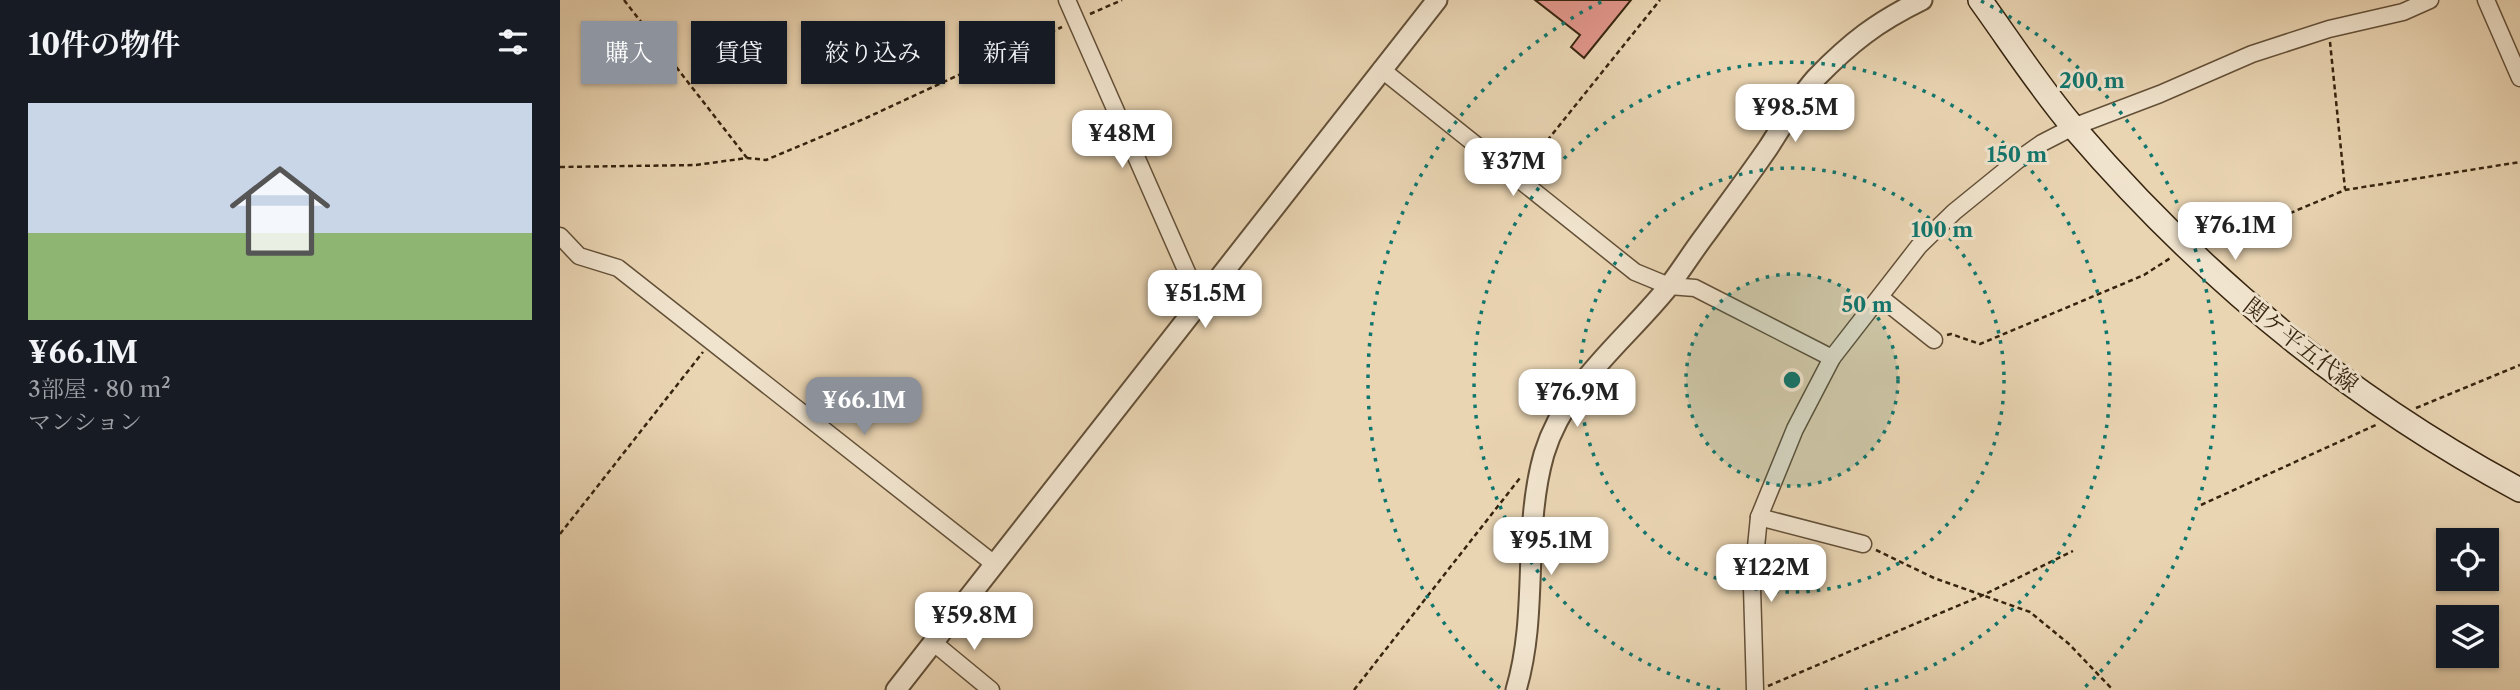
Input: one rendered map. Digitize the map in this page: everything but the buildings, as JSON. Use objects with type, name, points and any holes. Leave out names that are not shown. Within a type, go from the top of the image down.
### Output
[{"type":"main road","name":"関ケ平五代線","points":[[1980,0],[2073,127],[2133,194],[2187,248],[2263,317],[2395,416],[2520,490]]},
{"type":"street","points":[[1067,0],[1201,304]]},
{"type":"street","points":[[896,690],[1437,0]]},
{"type":"street","points":[[1516,690],[1526,648],[1533,522],[1545,453],[1553,431],[1577,389],[1669,286],[1813,81],[1864,33],[1885,18],[1922,0]]},
{"type":"street","points":[[1757,690],[1752,587],[1759,517],[1795,429],[1832,358],[1919,246],[1954,212],[2018,160],[2042,143],[2073,127],[2160,94],[2252,54],[2329,29],[2403,12],[2430,0]]},
{"type":"street","points":[[2486,0],[2520,78]]},
{"type":"street","points":[[1381,69],[1635,272],[1669,286],[1695,288],[1832,358]]},
{"type":"street","points":[[560,236],[579,256],[618,268],[993,563]]},
{"type":"street","points":[[1880,297],[1934,340]]},
{"type":"street","points":[[1759,517],[1863,544]]},
{"type":"street","points":[[934,643],[991,690]]},
{"type":"path","points":[[624,0],[747,158]]},
{"type":"path","points":[[560,167],[696,165],[747,158],[766,160],[823,137],[1122,0]]},
{"type":"path","points":[[1517,178],[1660,0]]},
{"type":"path","points":[[2329,29],[2345,190]]},
{"type":"path","points":[[1934,340],[1951,334],[1980,344],[2144,275],[2187,248],[2243,233],[2345,190],[2520,162]]},
{"type":"path","points":[[560,534],[712,340]]},
{"type":"path","points":[[2201,505],[2395,416],[2520,365]]},
{"type":"path","points":[[1354,690],[1518,481],[1545,453]]},
{"type":"path","points":[[1863,544],[1934,578],[2030,612],[2069,644],[2113,690]]},
{"type":"path","points":[[1757,690],[1981,596],[2073,551]]}]
